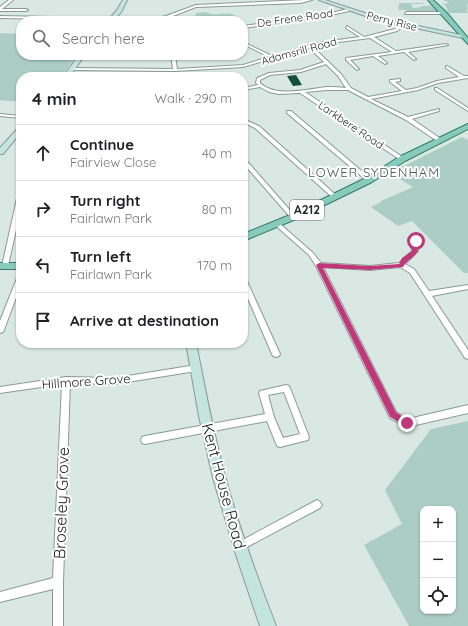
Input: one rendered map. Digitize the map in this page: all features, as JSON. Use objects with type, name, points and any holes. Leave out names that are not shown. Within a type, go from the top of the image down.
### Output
[{"type":"main road","points":[[430,0],[468,42]]},
{"type":"main road","name":"A212","points":[[248,236],[335,197],[369,180],[402,159],[468,126]]},
{"type":"main road","points":[[3,266],[16,266]]},
{"type":"street","points":[[0,9],[11,0]]},
{"type":"street","points":[[115,16],[125,0]]},
{"type":"street","points":[[218,0],[218,5]]},
{"type":"street","points":[[170,16],[196,6],[300,2],[310,0]]},
{"type":"street","name":"Perry Rise","points":[[321,0],[379,20],[464,36]]},
{"type":"street","points":[[0,9],[26,10]]},
{"type":"street","name":"De Frene Road","points":[[248,26],[322,16],[348,10]]},
{"type":"street","points":[[406,13],[444,14]]},
{"type":"street","points":[[0,17],[16,17]]},
{"type":"street","name":"Adamsrill Road","points":[[72,69],[175,70],[243,66],[309,46],[334,41],[371,37],[396,30],[403,25]]},
{"type":"street","points":[[346,27],[363,38]]},
{"type":"street","points":[[371,37],[395,52]]},
{"type":"street","points":[[357,69],[347,59],[446,45]]},
{"type":"street","points":[[248,46],[271,58]]},
{"type":"street","points":[[309,46],[340,75],[349,88],[408,119],[439,140]]},
{"type":"street","points":[[405,51],[414,58]]},
{"type":"street","points":[[374,55],[385,62]]},
{"type":"street","points":[[70,72],[78,60]]},
{"type":"street","points":[[174,60],[175,70]]},
{"type":"street","points":[[260,86],[258,79],[263,76],[301,71],[327,62]]},
{"type":"street","points":[[447,67],[465,78]]},
{"type":"street","points":[[368,98],[418,89],[437,82],[465,78]]},
{"type":"street","points":[[383,82],[399,80]]},
{"type":"street","points":[[390,81],[404,91]]},
{"type":"street","points":[[248,88],[260,86],[282,93],[349,88]]},
{"type":"street","points":[[436,90],[468,110]]},
{"type":"street","name":"Larkbere Road","points":[[300,91],[402,159]]},
{"type":"street","points":[[408,119],[437,110]]},
{"type":"street","points":[[289,112],[369,180]]},
{"type":"street","points":[[0,115],[16,117]]},
{"type":"street","points":[[248,122],[257,127],[335,197]]},
{"type":"street","points":[[0,152],[16,134]]},
{"type":"street","points":[[248,166],[293,217]]},
{"type":"street","points":[[3,266],[16,217]]},
{"type":"street","points":[[277,224],[311,254],[319,265],[393,415],[407,423],[468,409]]},
{"type":"street","points":[[400,266],[404,260],[415,251],[413,242],[420,240]]},
{"type":"street","points":[[319,265],[370,268],[400,266],[412,271],[468,356]]},
{"type":"street","points":[[428,294],[468,287]]},
{"type":"street","points":[[0,330],[16,288]]},
{"type":"street","points":[[248,290],[276,354]]},
{"type":"street","name":"Kent House Road","points":[[191,348],[207,428],[240,546],[268,626]]},
{"type":"street","name":"Hillmore Grove","points":[[0,390],[66,380],[115,381],[196,368]]},
{"type":"street","name":"Broseley Grove","points":[[58,626],[58,582],[66,380]]},
{"type":"street","points":[[286,388],[305,437],[280,443],[270,417],[263,393],[286,388]]},
{"type":"street","points":[[145,440],[270,417]]},
{"type":"street","points":[[240,546],[317,505]]},
{"type":"street","points":[[0,597],[58,582]]},
{"type":"green space","points":[[443,0],[468,0],[468,10],[466,9],[468,13],[449,13],[445,5],[442,4],[450,3]]},
{"type":"green space","points":[[398,3],[422,3],[425,4],[411,4],[413,8],[430,5],[438,11],[436,13],[399,10],[398,6],[400,6]]},
{"type":"green space","points":[[206,12],[210,14],[232,14],[236,16],[195,16],[197,13]]},
{"type":"green space","points":[[0,33],[16,34],[16,60],[73,60],[65,72],[16,72],[16,102],[0,100]]},
{"type":"green space","points":[[462,137],[468,140],[468,273],[464,273],[412,221],[398,226],[371,207],[413,187],[390,173]]},
{"type":"green space","points":[[468,421],[468,626],[409,626],[364,545],[402,524],[385,490],[431,429]]},
{"type":"building","points":[[296,75],[302,85],[293,86],[287,76]]},
{"type":"district","name":"LOWER SYDENHAM","points":[[374,172]]},
{"type":"route","points":[[407,423],[393,415],[319,265],[370,268],[400,266],[404,260],[414,253],[413,242],[416,241]]}]
